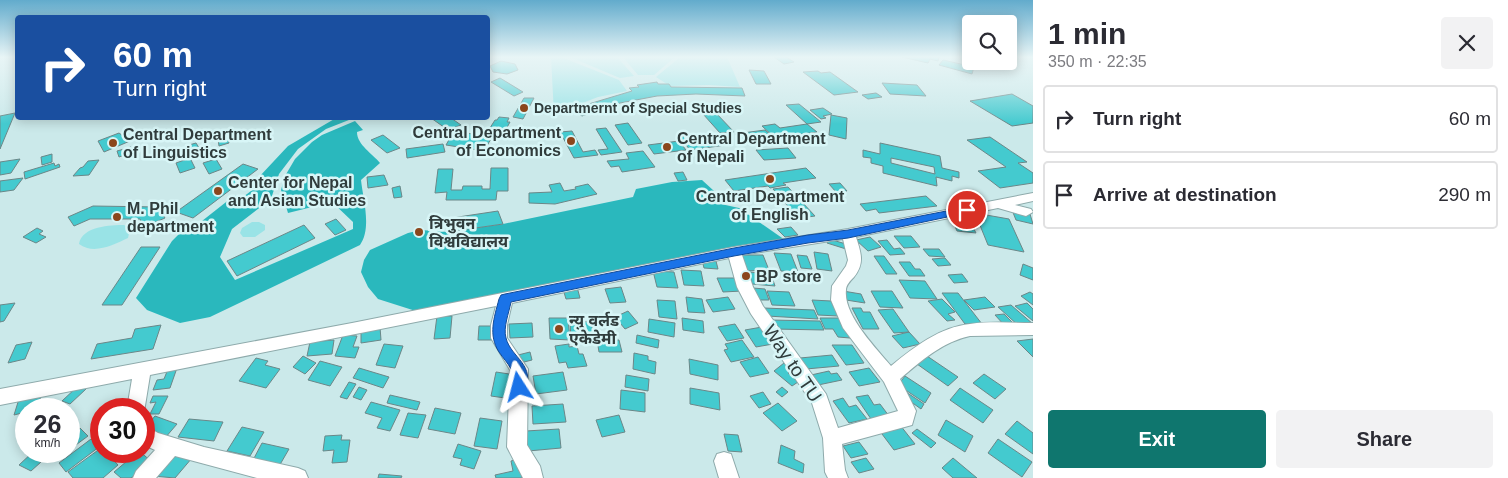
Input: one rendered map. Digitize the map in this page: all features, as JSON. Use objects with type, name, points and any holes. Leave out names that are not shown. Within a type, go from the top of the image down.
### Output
[{"type":"street","points":[[0,397],[505,299],[734,252],[848,234],[1033,197]]},
{"type":"street","points":[[999,204],[1026,212]]},
{"type":"street","points":[[832,438],[905,419],[907,411],[890,377],[858,338],[844,316],[838,291],[841,282],[852,269],[855,260],[848,234]]},
{"type":"street","name":"Way to TU","points":[[734,252],[745,287],[756,310],[820,400],[832,438],[835,472],[838,478]]},
{"type":"street","points":[[505,299],[499,325],[499,338],[519,369],[517,447],[533,473],[533,478]]},
{"type":"street","points":[[890,377],[918,353],[952,335],[969,330],[1033,329]]},
{"type":"street","points":[[138,398],[142,370]]},
{"type":"street","points":[[155,440],[204,456],[298,478]]},
{"type":"street","points":[[143,478],[171,446]]},
{"type":"shaded area","points":[[552,79],[617,79],[627,91],[598,97],[554,114]]},
{"type":"shaded area","points":[[660,79],[737,79],[740,87],[709,85],[670,86]]},
{"type":"shaded area","points":[[333,120],[349,120],[326,129],[298,149],[279,174],[271,199],[232,229],[220,257],[235,280],[353,229],[353,222],[332,202],[288,213],[281,190],[285,176],[295,159],[312,142],[322,135],[355,121],[363,130],[357,132],[360,141],[380,163],[361,180],[365,204],[366,230],[360,245],[210,317],[180,323],[147,310],[136,298],[172,241],[184,229],[202,221],[235,195],[243,197],[263,182],[259,177],[288,146]]},
{"type":"shaded area","points":[[702,180],[714,191],[721,204],[739,208],[785,240],[422,313],[378,299],[368,287],[361,272],[364,260],[370,250],[408,233],[421,230],[448,232],[503,224],[633,197],[636,189],[672,182]]},
{"type":"shaded area","points":[[252,222],[259,222],[265,225],[265,230],[255,237],[243,237],[240,233],[242,228]]},
{"type":"shaded area","points":[[124,225],[130,229],[128,238],[97,249],[91,249],[79,244],[85,233],[91,230],[105,226]]},
{"type":"building","points":[[502,79],[523,92],[514,96],[491,82]]},
{"type":"building","points":[[754,79],[768,79],[771,84],[756,84]]},
{"type":"building","points":[[813,79],[840,79],[858,92],[834,95]]},
{"type":"building","points":[[657,82],[658,84],[669,84],[671,87],[742,88],[745,96],[696,94],[657,96],[620,103],[582,116],[572,109],[632,91],[629,88],[639,87],[637,85]]},
{"type":"building","points":[[882,83],[917,85],[926,96],[890,94]]},
{"type":"building","points":[[876,93],[882,97],[868,99],[862,95]]},
{"type":"building","points":[[1012,94],[1033,106],[1033,123],[1012,126],[970,101]]},
{"type":"building","name":"Departmernt of Special Studies","points":[[524,98],[534,98],[523,119],[513,117]]},
{"type":"building","points":[[799,104],[821,122],[807,124],[786,105]]},
{"type":"building","points":[[823,108],[832,114],[823,116],[826,118],[821,119],[810,110]]},
{"type":"building","points":[[15,113],[0,149],[0,116]]},
{"type":"building","points":[[716,113],[734,132],[720,133],[703,114]]},
{"type":"building","points":[[831,115],[847,118],[846,139],[829,135]]},
{"type":"building","points":[[499,117],[509,118],[507,122],[510,122],[504,133],[488,131],[495,120]]},
{"type":"building","points":[[434,120],[454,120],[461,125],[448,130]]},
{"type":"building","points":[[628,123],[642,143],[628,145],[615,125]]},
{"type":"building","points":[[775,124],[780,128],[807,124],[817,132],[775,138],[762,126]]},
{"type":"building","points":[[606,128],[622,152],[601,155],[598,150],[608,149],[596,129]]},
{"type":"building","points":[[765,130],[774,138],[744,143],[735,134]]},
{"type":"building","points":[[454,131],[492,137],[484,151],[446,145]]},
{"type":"building","name":"Central Department of Economics","points":[[572,131],[583,152],[595,150],[598,155],[574,158],[560,132]]},
{"type":"building","name":"Central Department of Linguistics","points":[[119,133],[130,141],[104,152],[98,141]]},
{"type":"building","points":[[383,135],[400,148],[387,153],[371,140]]},
{"type":"building","name":"Central Department of English","points":[[690,135],[693,139],[725,135],[733,144],[690,150],[680,137]]},
{"type":"building","points":[[228,137],[229,143],[219,146],[218,139]]},
{"type":"building","points":[[990,137],[1027,162],[1018,163],[1033,173],[1033,183],[1000,188],[978,171],[1006,167],[967,140]]},
{"type":"building","name":"Central Department of Nepali","points":[[679,141],[686,150],[654,154],[648,145]]},
{"type":"building","points":[[196,143],[201,151],[193,153],[189,145]]},
{"type":"building","points":[[880,143],[940,156],[942,168],[959,172],[959,178],[952,176],[952,181],[936,177],[937,186],[883,173],[883,166],[871,163],[871,158],[863,157],[863,150],[880,154]],"holes":[[[891,158],[934,167],[935,174],[891,163]]]},
{"type":"building","points":[[443,144],[445,152],[407,158],[406,149]]},
{"type":"building","points":[[131,147],[133,152],[119,157],[117,151]]},
{"type":"building","points":[[788,148],[796,158],[764,160],[756,150]]},
{"type":"building","points":[[187,149],[190,154],[172,159],[169,154]]},
{"type":"building","points":[[643,151],[655,167],[622,172],[619,166],[611,167],[607,161],[629,159],[626,153]]},
{"type":"building","points":[[52,154],[52,162],[42,165],[41,157]]},
{"type":"building","points":[[190,158],[195,168],[180,173],[176,163]]},
{"type":"building","points":[[20,159],[11,173],[0,175],[0,162]]},
{"type":"building","points":[[216,159],[222,169],[209,174],[203,163]]},
{"type":"building","points":[[99,160],[89,175],[73,176],[88,161]]},
{"type":"building","points":[[54,163],[55,166],[59,164],[60,167],[25,179],[24,172]]},
{"type":"building","name":"Center for Nepal and Asian Studies","points":[[243,164],[258,169],[193,218],[176,212]]},
{"type":"building","points":[[491,168],[508,168],[508,191],[497,191],[496,200],[446,200],[447,192],[435,193],[438,169],[453,169],[451,190],[462,190],[463,186],[482,186],[482,189],[490,189]]},
{"type":"building","name":"Central Department of English","points":[[806,168],[816,178],[783,183],[786,185],[770,188],[768,186],[734,191],[725,180]]},
{"type":"building","points":[[683,172],[687,180],[678,181],[674,173]]},
{"type":"building","points":[[384,175],[388,185],[368,188],[367,177]]},
{"type":"building","points":[[23,178],[14,190],[0,192],[0,181]]},
{"type":"building","points":[[560,183],[564,191],[588,184],[597,194],[555,204],[529,203],[529,193],[552,192],[549,185]]},
{"type":"building","points":[[840,183],[847,191],[836,192],[829,184]]},
{"type":"building","points":[[400,186],[402,197],[394,198],[392,188]]},
{"type":"building","points":[[788,187],[815,216],[794,219],[787,211],[792,211],[773,189]]},
{"type":"building","name":"Central Department of English","points":[[926,196],[937,206],[879,213],[876,209],[866,211],[860,204]]},
{"type":"building","name":"M. Phil department","points":[[93,206],[158,207],[165,218],[144,227],[140,219],[90,219],[74,226],[68,217]]},
{"type":"building","points":[[1012,210],[1030,214],[1033,224],[1016,220]]},
{"type":"building","points":[[498,211],[503,224],[448,232],[445,219]]},
{"type":"building","points":[[975,213],[1009,219],[1024,252],[988,245]]},
{"type":"building","points":[[950,215],[968,218],[976,233],[957,231]]},
{"type":"building","points":[[336,219],[346,230],[335,235],[325,224]]},
{"type":"building","points":[[304,225],[315,238],[237,276],[227,261]]},
{"type":"building","points":[[791,227],[798,235],[785,237],[777,229]]},
{"type":"building","points":[[37,228],[43,231],[39,234],[46,237],[36,243],[23,237]]},
{"type":"building","points":[[894,236],[911,236],[920,247],[904,248]]},
{"type":"building","points":[[870,237],[881,247],[868,251],[856,240]]},
{"type":"building","points":[[829,239],[846,244],[846,249],[827,243]]},
{"type":"building","points":[[887,240],[894,249],[900,248],[905,254],[890,255],[878,241]]},
{"type":"building","points":[[141,247],[160,247],[122,305],[102,305]]},
{"type":"building","points":[[923,249],[939,249],[945,257],[929,256]]},
{"type":"building","points":[[814,252],[828,254],[832,271],[817,269]]},
{"type":"building","points":[[774,253],[791,254],[798,272],[781,271]]},
{"type":"building","points":[[739,255],[763,255],[769,270],[746,271]]},
{"type":"building","points":[[797,255],[807,256],[812,269],[801,268]]},
{"type":"building","points":[[874,256],[884,256],[897,274],[886,274]]},
{"type":"building","points":[[945,258],[951,265],[938,266],[932,259]]},
{"type":"building","points":[[702,260],[716,261],[718,269],[704,268]]},
{"type":"building","points":[[899,262],[910,262],[915,269],[920,269],[925,276],[909,276]]},
{"type":"building","points":[[1023,264],[1033,268],[1033,280],[1020,275]]},
{"type":"building","points":[[681,270],[701,271],[704,286],[684,285]]},
{"type":"building","points":[[653,271],[674,272],[678,288],[657,287]]},
{"type":"building","points":[[749,272],[771,274],[775,286],[752,284]]},
{"type":"building","points":[[962,274],[968,282],[954,283],[948,275]]},
{"type":"building","points":[[717,278],[737,278],[742,291],[723,292]]},
{"type":"building","points":[[899,280],[925,281],[937,299],[910,298]]},
{"type":"building","points":[[577,287],[580,298],[566,299],[563,289]]},
{"type":"building","points":[[621,287],[626,302],[610,303],[605,289]]},
{"type":"building","points":[[753,288],[765,289],[769,300],[757,300]]},
{"type":"building","points":[[767,291],[789,292],[795,306],[772,305]]},
{"type":"building","points":[[843,291],[861,294],[865,303],[846,300]]},
{"type":"building","points":[[871,291],[892,291],[903,308],[880,307]]},
{"type":"building","points":[[1030,292],[1033,294],[1033,305],[1021,296]]},
{"type":"building","points":[[942,293],[958,293],[982,324],[965,324]]},
{"type":"building","points":[[686,297],[702,299],[705,313],[688,312]]},
{"type":"building","points":[[728,297],[735,309],[713,312],[706,300]]},
{"type":"building","points":[[985,297],[995,307],[974,310],[964,300]]},
{"type":"building","points":[[942,299],[955,312],[948,314],[955,320],[947,321],[928,301]]},
{"type":"building","points":[[657,300],[675,301],[677,319],[659,317]]},
{"type":"building","points":[[812,300],[831,301],[838,316],[818,315]]},
{"type":"building","points":[[15,303],[4,321],[0,322],[0,305]]},
{"type":"building","points":[[1027,303],[1033,309],[1033,321],[1015,306]]},
{"type":"building","points":[[1011,305],[1033,324],[1020,327],[998,307]]},
{"type":"building","points":[[764,308],[814,310],[818,319],[767,316]]},
{"type":"building","points":[[852,308],[861,308],[863,312],[870,312],[879,329],[863,329]]},
{"type":"building","points":[[893,309],[909,332],[894,333],[878,310]]},
{"type":"building","points":[[628,311],[638,323],[625,329],[615,317]]},
{"type":"building","points":[[1004,314],[1015,325],[1005,326],[995,315]]},
{"type":"building","points":[[437,316],[452,316],[450,338],[434,339]]},
{"type":"building","points":[[549,318],[568,318],[570,340],[550,339]]},
{"type":"building","points":[[682,318],[703,321],[704,333],[683,330]]},
{"type":"building","points":[[820,318],[840,318],[850,338],[838,337],[833,329],[825,329]]},
{"type":"building","points":[[649,319],[675,323],[674,337],[648,332]]},
{"type":"building","points":[[770,320],[820,321],[824,330],[774,329]]},
{"type":"building","points":[[570,321],[592,322],[593,340],[571,341]]},
{"type":"building","points":[[532,323],[533,337],[510,338],[509,324]]},
{"type":"building","points":[[735,324],[744,338],[727,341],[718,327]]},
{"type":"building","points":[[161,325],[153,349],[91,359],[97,344],[132,338],[135,329]]},
{"type":"building","points":[[479,326],[495,326],[495,340],[478,340]]},
{"type":"building","points":[[380,327],[381,340],[361,343],[361,330]]},
{"type":"building","points":[[762,327],[773,344],[756,347],[745,330]]},
{"type":"building","points":[[909,332],[920,344],[903,348],[892,336]]},
{"type":"building","points":[[343,335],[357,336],[353,347],[359,347],[355,358],[335,356]]},
{"type":"building","points":[[637,335],[659,340],[658,348],[636,343]]},
{"type":"building","points":[[1033,339],[1033,357],[1017,341]]},
{"type":"building","points":[[334,340],[332,354],[307,356],[310,342]]},
{"type":"building","points":[[597,340],[619,340],[622,352],[599,352]]},
{"type":"building","points":[[742,340],[754,357],[731,362],[724,350],[728,349],[725,344]]},
{"type":"building","points":[[32,342],[25,359],[8,363],[16,345]]},
{"type":"building","points":[[384,344],[403,346],[395,368],[376,365]]},
{"type":"building","points":[[569,344],[569,347],[577,346],[579,354],[583,354],[587,366],[568,368],[566,362],[559,363],[555,346]]},
{"type":"building","points":[[832,345],[852,345],[864,363],[846,365]]},
{"type":"building","points":[[530,352],[532,360],[520,363],[518,355]]},
{"type":"building","points":[[634,353],[648,356],[648,360],[656,362],[655,374],[633,369]]},
{"type":"building","points":[[832,355],[839,366],[806,369],[800,358]]},
{"type":"building","points":[[303,356],[316,363],[305,374],[293,367]]},
{"type":"building","points":[[927,356],[958,377],[948,386],[917,364]]},
{"type":"building","points":[[758,357],[769,373],[750,377],[740,362]]},
{"type":"building","points":[[256,358],[268,361],[265,365],[280,369],[266,388],[239,381]]},
{"type":"building","points":[[689,359],[718,365],[718,380],[690,374]]},
{"type":"building","points":[[320,361],[342,367],[330,386],[308,380]]},
{"type":"building","points":[[784,363],[792,370],[788,373],[798,382],[792,386],[774,371]]},
{"type":"building","points":[[178,365],[170,388],[153,390],[157,380],[164,379],[168,369]]},
{"type":"building","points":[[359,368],[389,377],[383,388],[353,378]]},
{"type":"building","points":[[869,368],[880,382],[859,386],[849,372]]},
{"type":"building","points":[[829,371],[831,374],[837,373],[842,380],[818,385],[811,375]]},
{"type":"building","points":[[496,372],[516,375],[512,399],[491,396]]},
{"type":"building","points":[[563,372],[567,390],[536,394],[533,376]]},
{"type":"building","points":[[984,374],[1006,389],[995,399],[973,383]]},
{"type":"building","points":[[626,375],[649,379],[648,391],[625,387]]},
{"type":"building","points":[[905,376],[931,393],[925,403],[898,385]]},
{"type":"building","points":[[349,382],[356,384],[347,399],[340,397]]},
{"type":"building","points":[[78,386],[86,389],[76,398],[65,398]]},
{"type":"building","points":[[359,387],[367,390],[361,400],[353,397]]},
{"type":"building","points":[[782,387],[788,392],[782,397],[776,392]]},
{"type":"building","points":[[690,388],[719,393],[720,410],[690,404]]},
{"type":"building","points":[[960,388],[993,410],[983,423],[950,400]]},
{"type":"building","points":[[621,390],[645,393],[645,412],[620,409]]},
{"type":"building","points":[[42,392],[40,398],[22,398]]},
{"type":"building","points":[[763,392],[771,404],[759,408],[750,396]]},
{"type":"building","points":[[906,392],[924,404],[921,409],[903,396]]},
{"type":"building","points":[[390,395],[420,402],[417,410],[387,403]]},
{"type":"building","points":[[868,395],[874,405],[880,404],[889,416],[871,419],[856,397]]},
{"type":"building","points":[[153,396],[168,396],[159,414],[155,414],[156,402],[155,398],[152,398]]},
{"type":"building","points":[[843,398],[849,407],[856,405],[867,419],[849,423],[833,401]]},
{"type":"building","points":[[371,402],[400,410],[390,431],[377,428],[382,418],[365,413]]},
{"type":"building","points":[[778,403],[797,421],[782,431],[763,413]]},
{"type":"building","points":[[563,404],[566,422],[533,424],[532,406]]},
{"type":"building","points":[[435,408],[461,413],[455,434],[428,429]]},
{"type":"building","points":[[408,413],[426,415],[418,438],[400,435]]},
{"type":"building","points":[[619,415],[625,432],[602,437],[596,420]]},
{"type":"building","points":[[155,416],[177,424],[165,438],[155,434]]},
{"type":"building","points":[[480,418],[502,421],[497,449],[474,446]]},
{"type":"building","points":[[189,419],[223,422],[214,441],[178,437]]},
{"type":"building","points":[[946,420],[973,436],[965,452],[938,435]]},
{"type":"building","points":[[1017,421],[1033,433],[1033,454],[1005,434]]},
{"type":"building","points":[[900,425],[915,444],[894,450],[879,430]]},
{"type":"building","points":[[242,427],[264,432],[250,456],[227,451]]},
{"type":"building","points":[[80,428],[88,436],[80,442]]},
{"type":"building","points":[[559,429],[561,448],[528,451],[526,431]]},
{"type":"building","points":[[917,429],[936,443],[931,448],[912,433]]},
{"type":"building","points":[[724,434],[738,435],[742,452],[728,451]]},
{"type":"building","points":[[342,435],[341,440],[350,440],[347,462],[332,463],[334,450],[323,451],[325,436]]},
{"type":"building","points":[[998,439],[1032,462],[1022,477],[988,453]]},
{"type":"building","points":[[90,440],[90,454],[80,461],[80,447]]},
{"type":"building","points":[[859,442],[868,454],[851,458],[843,446]]},
{"type":"building","points":[[262,443],[289,449],[278,468],[252,462]]},
{"type":"building","points":[[458,444],[481,451],[474,469],[460,465],[462,459],[453,457]]},
{"type":"building","points":[[781,445],[795,451],[794,459],[804,464],[803,473],[778,463]]},
{"type":"building","points":[[175,451],[192,458],[175,478],[153,476]]},
{"type":"building","points":[[90,456],[90,463],[116,463],[118,465],[103,478],[73,478],[68,472]]},
{"type":"building","points":[[866,458],[874,469],[859,473],[851,462]]},
{"type":"building","points":[[953,458],[977,478],[953,478],[942,468]]},
{"type":"building","points":[[518,459],[522,478],[496,478],[495,475],[513,471],[511,461]]},
{"type":"building","points":[[21,463],[40,463],[31,471],[19,465]]},
{"type":"building","points":[[59,463],[78,463],[66,472]]},
{"type":"building","points":[[125,463],[149,463],[131,478],[121,478],[114,472]]},
{"type":"building","points":[[379,474],[402,476],[401,478],[378,478]]},
{"type":"place","name":"Departmernt of Special Studies","points":[[524,108]]},
{"type":"place","name":"Central Department of Economics","points":[[571,141]]},
{"type":"place","name":"Central Department of Linguistics","points":[[113,143]]},
{"type":"place","name":"Central Department of Nepali","points":[[667,147]]},
{"type":"place","name":"Central Department of English","points":[[770,179]]},
{"type":"place","name":"Center for Nepal and Asian Studies","points":[[218,191]]},
{"type":"place","name":"M. Phil department","points":[[117,217]]},
{"type":"place","name":"त्रिभुवन विश्वविद्यालय","points":[[419,232]]},
{"type":"place","name":"BP store","points":[[746,276]]},
{"type":"place","name":"न्यु वर्लड एकेडेमी","points":[[559,329]]},
{"type":"route","points":[[519,387],[519,369],[499,338],[499,325],[505,299],[734,252],[848,234],[967,210]]}]
